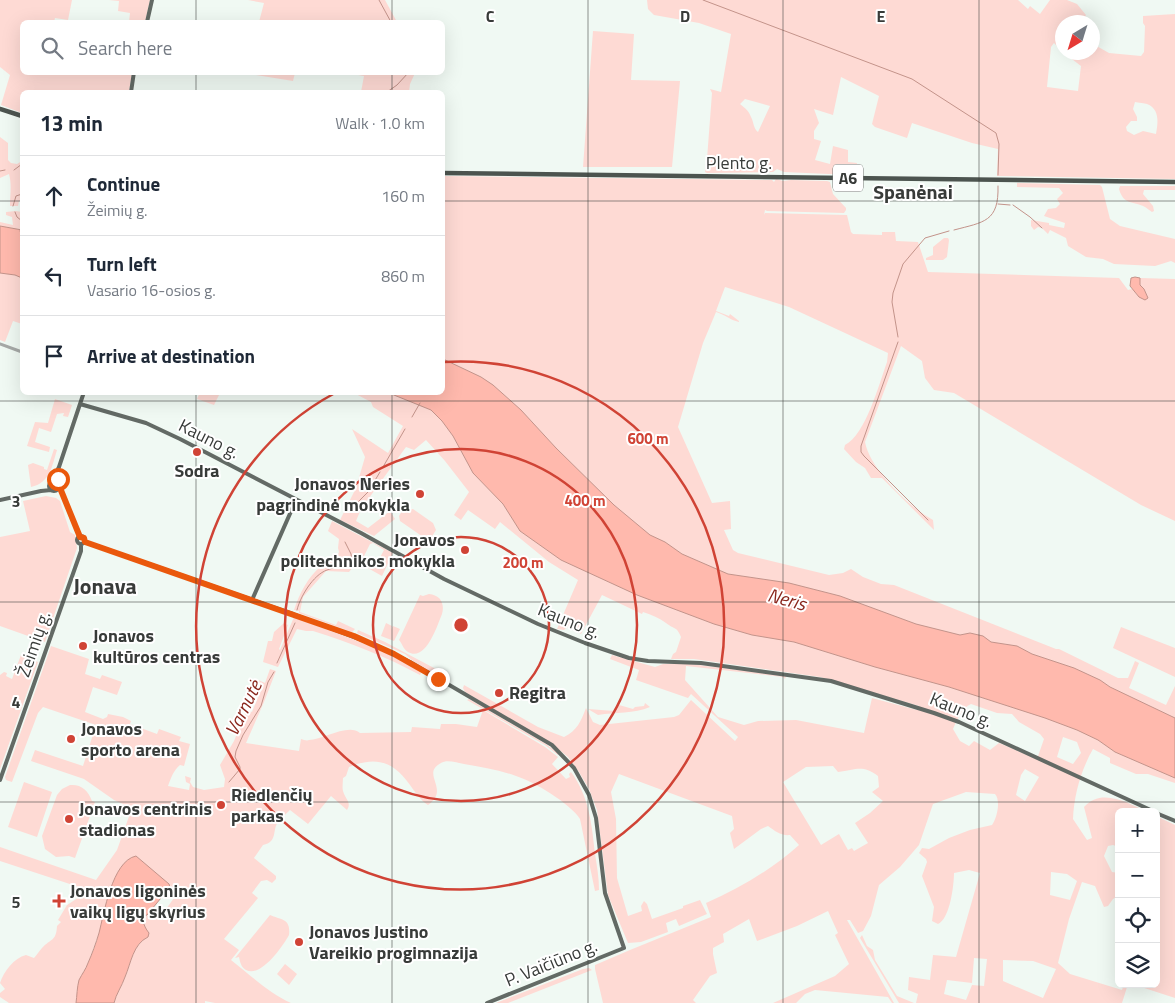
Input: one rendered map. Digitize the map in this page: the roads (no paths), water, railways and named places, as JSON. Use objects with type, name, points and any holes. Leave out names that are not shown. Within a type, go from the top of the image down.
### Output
[{"type":"highway","points":[[0,109],[20,115]]},
{"type":"highway","name":"Plento g.","points":[[445,173],[1175,182]]},
{"type":"main road","points":[[147,20],[152,0]]},
{"type":"main road","points":[[131,90],[134,75]]},
{"type":"main road","points":[[41,491],[50,483],[58,467],[83,395]]},
{"type":"main road","name":"Kauno g.","points":[[80,404],[146,424],[194,446],[369,537],[444,579],[538,624],[585,643],[629,658],[648,661],[702,663],[788,674],[841,684],[944,716],[1147,808]]},
{"type":"main road","points":[[0,500],[41,491],[57,490],[58,467]]},
{"type":"main road","points":[[50,483],[58,484]]},
{"type":"main road","points":[[50,483],[52,491],[64,499]]},
{"type":"main road","points":[[58,484],[80,537],[84,538],[83,543],[252,600],[296,500]]},
{"type":"main road","name":"Žeimių g.","points":[[0,780],[83,543]]},
{"type":"main road","name":"P. Vaičiūno g.","points":[[252,600],[354,636],[394,654],[544,740],[562,754],[578,772],[587,789],[596,818],[605,893],[624,948],[487,1003]]},
{"type":"main road","name":"Kauno g.","points":[[1160,814],[1175,821]]},
{"type":"street","points":[[0,344],[20,351]]},
{"type":"water","points":[[0,226],[20,230],[20,277],[0,273]]},
{"type":"water","points":[[1131,278],[1140,278],[1140,285],[1148,298],[1145,300],[1139,297],[1130,286]]},
{"type":"water","name":"Neris","points":[[445,360],[481,377],[493,385],[521,410],[556,448],[614,505],[650,535],[665,542],[682,554],[728,574],[789,583],[840,596],[916,624],[960,635],[970,633],[983,636],[991,642],[1017,646],[1032,654],[1074,668],[1100,680],[1110,687],[1175,718],[1175,778],[1115,752],[1098,740],[1077,730],[1045,718],[949,687],[794,642],[752,635],[714,624],[637,595],[561,560],[520,531],[503,504],[473,473],[453,436],[431,410],[394,395],[445,395]]},
{"type":"water","points":[[136,856],[169,884],[170,887],[147,915],[144,916],[144,925],[149,933],[148,937],[136,949],[114,1003],[76,1003],[79,980],[95,945],[110,889],[121,867],[128,860]]},
{"type":"waterway","points":[[379,0],[390,20]]},
{"type":"waterway","points":[[703,0],[912,79],[996,133],[999,144],[998,175]]},
{"type":"waterway","points":[[390,90],[406,75]]},
{"type":"waterway","points":[[14,170],[20,166]]},
{"type":"waterway","points":[[0,171],[5,170]]},
{"type":"waterway","points":[[954,230],[974,225],[988,218],[996,207],[998,186]]},
{"type":"waterway","points":[[13,206],[16,196],[20,195]]},
{"type":"waterway","points":[[998,204],[1010,205]]},
{"type":"waterway","points":[[1013,205],[1042,228]]},
{"type":"waterway","points":[[15,212],[20,219]]},
{"type":"waterway","points":[[898,337],[892,302],[893,293],[903,264],[925,238],[949,231]]},
{"type":"waterway","points":[[898,342],[861,446],[861,452],[928,520]]},
{"type":"waterway","name":"Varnutė","points":[[412,417],[420,403]]},
{"type":"waterway","name":"Varnutė","points":[[383,467],[405,429]]},
{"type":"waterway","name":"Varnutė","points":[[353,507],[368,492],[380,472]]},
{"type":"waterway","name":"Varnutė","points":[[297,610],[304,593],[312,581],[327,570],[343,567],[352,561],[345,542]]},
{"type":"waterway","name":"Varnutė","points":[[277,663],[295,623]]},
{"type":"waterway","name":"Varnutė","points":[[229,782],[240,769],[235,757],[236,751],[243,735],[261,706],[268,682],[274,672]]},
{"type":"place","name":"Sodra","points":[[197,452]]},
{"type":"place","name":"Jonavos Neries pagrindinė mokykla","points":[[420,494]]},
{"type":"place","name":"Jonavos politechnikos mokykla","points":[[465,550]]},
{"type":"place","name":"Jonavos kultūros centras","points":[[83,646]]},
{"type":"place","name":"Regitra","points":[[499,693]]},
{"type":"place","name":"Jonavos sporto arena","points":[[71,739]]},
{"type":"place","name":"Riedlenčių parkas","points":[[221,805]]},
{"type":"place","name":"Jonavos centrinis stadionas","points":[[69,819]]},
{"type":"place","name":"Jonavos ligoninės vaikų ligų skyrius","points":[[59,901]]},
{"type":"place","name":"Jonavos Justino Vareikio progimnazija","points":[[299,942]]},
{"type":"district","name":"Spanėnai","points":[[913,192]]},
{"type":"district","name":"Jonava","points":[[105,586]]}]
